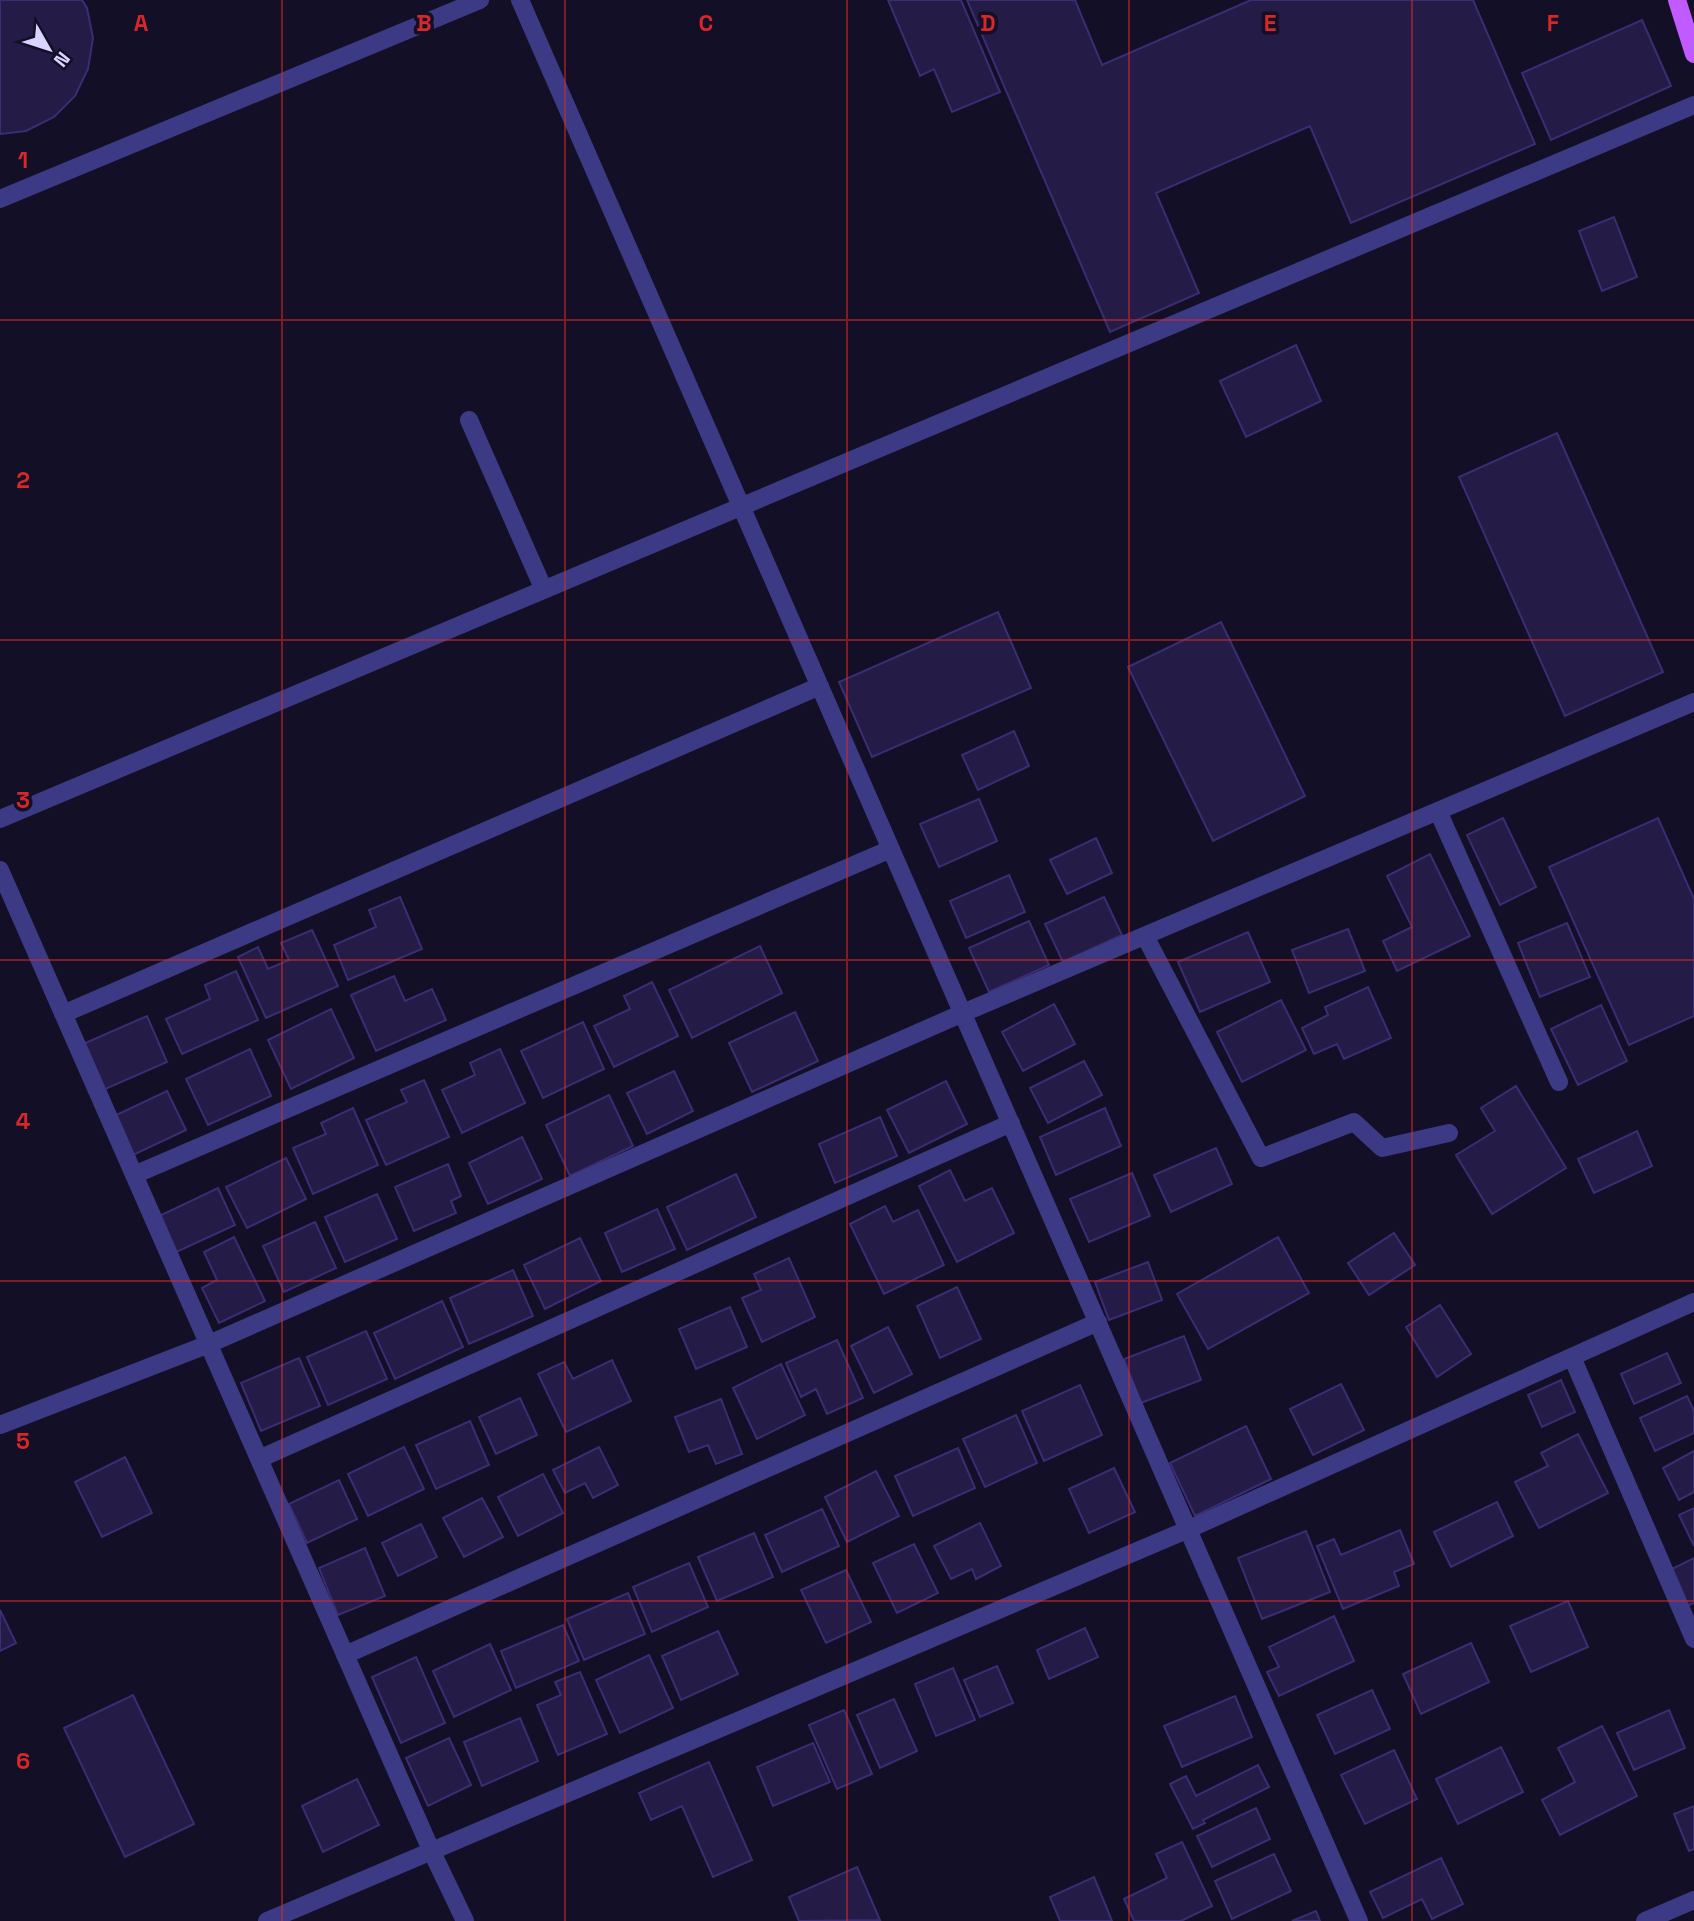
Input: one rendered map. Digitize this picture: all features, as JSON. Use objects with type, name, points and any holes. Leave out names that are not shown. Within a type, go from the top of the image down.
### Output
[{"type":"main road","points":[[1677,0],[1694,54]]},
{"type":"street","points":[[0,199],[480,0]]},
{"type":"street","points":[[520,0],[1359,1921]]},
{"type":"street","points":[[0,820],[1694,105]]},
{"type":"street","points":[[469,420],[544,590]]},
{"type":"street","points":[[63,1014],[820,686]]},
{"type":"street","points":[[0,1425],[209,1344],[963,1013],[1694,702]]},
{"type":"street","points":[[1438,811],[1559,1082]]},
{"type":"street","points":[[134,1175],[891,849]]},
{"type":"street","points":[[0,870],[464,1921]]},
{"type":"street","points":[[1145,936],[1261,1158],[1354,1122],[1382,1148],[1449,1133]]},
{"type":"street","points":[[259,1459],[1011,1123]]},
{"type":"street","points":[[267,1921],[1189,1529],[1694,1302]]},
{"type":"street","points":[[345,1655],[1098,1322]]},
{"type":"street","points":[[1572,1357],[1694,1639]]},
{"type":"street","points":[[1645,1921],[1694,1900]]},
{"type":"building","points":[[0,0],[82,0],[87,8],[93,38],[88,69],[75,96],[54,117],[26,131],[0,134]]},
{"type":"building","points":[[888,0],[961,0],[1000,92],[952,112],[934,69],[920,76]]},
{"type":"building","points":[[967,0],[1075,0],[1102,65],[1251,0],[1473,0],[1535,144],[1351,223],[1310,126],[1156,193],[1199,293],[1110,332]]},
{"type":"building","points":[[1642,20],[1671,86],[1551,140],[1522,73]]},
{"type":"building","points":[[1614,217],[1637,277],[1602,291],[1579,231]]},
{"type":"building","points":[[1296,345],[1321,401],[1246,437],[1220,381]]},
{"type":"building","points":[[1557,433],[1663,672],[1565,716],[1459,477]]},
{"type":"building","points":[[998,612],[1031,688],[872,757],[839,682]]},
{"type":"building","points":[[1221,622],[1305,796],[1213,841],[1128,667]]},
{"type":"building","points":[[1014,731],[1029,766],[978,790],[962,755]]},
{"type":"building","points":[[979,799],[997,841],[939,867],[920,824]]},
{"type":"building","points":[[1503,818],[1536,887],[1500,905],[1467,835]]},
{"type":"building","points":[[1658,818],[1694,899],[1694,1016],[1629,1045],[1549,867]]},
{"type":"building","points":[[1096,838],[1112,873],[1067,894],[1050,860]]},
{"type":"building","points":[[1430,854],[1470,936],[1397,971],[1383,941],[1412,927],[1387,876]]},
{"type":"building","points":[[1009,875],[1025,912],[966,938],[950,901]]},
{"type":"building","points":[[400,897],[422,949],[348,980],[334,945],[376,927],[369,910]]},
{"type":"building","points":[[1104,897],[1122,935],[1063,962],[1045,924]]},
{"type":"building","points":[[1029,921],[1049,965],[989,992],[969,948]]},
{"type":"building","points":[[1567,923],[1590,977],[1540,997],[1518,943]]},
{"type":"building","points":[[1348,929],[1365,971],[1309,993],[1292,950]]},
{"type":"building","points":[[312,930],[338,986],[266,1018],[238,957],[258,947],[268,969],[289,960],[281,943]]},
{"type":"building","points":[[1248,932],[1270,982],[1200,1012],[1178,962]]},
{"type":"building","points":[[760,946],[782,993],[692,1038],[669,990]]},
{"type":"building","points":[[236,971],[258,1020],[182,1054],[166,1019],[210,999],[205,985]]},
{"type":"building","points":[[394,976],[405,1001],[432,989],[446,1020],[376,1051],[351,995]]},
{"type":"building","points":[[652,982],[678,1036],[614,1067],[594,1026],[630,1009],[624,996]]},
{"type":"building","points":[[1368,987],[1391,1038],[1344,1059],[1337,1044],[1314,1054],[1302,1028],[1328,1015],[1325,1007]]},
{"type":"building","points":[[1281,1000],[1306,1050],[1242,1082],[1217,1032]]},
{"type":"building","points":[[1054,1004],[1075,1044],[1023,1071],[1002,1032]]},
{"type":"building","points":[[1601,1005],[1627,1061],[1578,1085],[1551,1029]]},
{"type":"building","points":[[331,1009],[354,1058],[291,1089],[268,1040]]},
{"type":"building","points":[[795,1012],[818,1061],[752,1092],[729,1043]]},
{"type":"building","points":[[147,1016],[167,1062],[103,1090],[83,1044]]},
{"type":"building","points":[[583,1022],[604,1069],[543,1098],[521,1051]]},
{"type":"building","points":[[250,1049],[271,1096],[208,1125],[186,1079]]},
{"type":"building","points":[[500,1049],[525,1103],[462,1133],[442,1090],[475,1075],[470,1063]]},
{"type":"building","points":[[1084,1061],[1102,1095],[1048,1123],[1030,1088]]},
{"type":"building","points":[[674,1071],[693,1111],[647,1134],[627,1093]]},
{"type":"building","points":[[424,1080],[449,1137],[386,1165],[366,1120],[407,1102],[401,1090]]},
{"type":"building","points":[[946,1081],[967,1124],[909,1153],[887,1110]]},
{"type":"building","points":[[1516,1086],[1566,1168],[1492,1214],[1456,1155],[1495,1131],[1481,1108]]},
{"type":"building","points":[[167,1091],[186,1130],[131,1156],[112,1117]]},
{"type":"building","points":[[609,1095],[633,1146],[570,1176],[546,1125]]},
{"type":"building","points":[[353,1108],[378,1165],[313,1194],[293,1148],[326,1134],[321,1123]]},
{"type":"building","points":[[1105,1108],[1121,1146],[1056,1175],[1040,1137]]},
{"type":"building","points":[[880,1117],[897,1156],[835,1183],[819,1144]]},
{"type":"building","points":[[1637,1131],[1652,1166],[1594,1193],[1578,1159]]},
{"type":"building","points":[[522,1137],[542,1179],[488,1204],[469,1163]]},
{"type":"building","points":[[1216,1148],[1232,1184],[1171,1212],[1154,1175]]},
{"type":"building","points":[[286,1158],[306,1199],[247,1228],[226,1187]]},
{"type":"building","points":[[448,1164],[461,1196],[451,1201],[456,1213],[414,1231],[395,1187]]},
{"type":"building","points":[[950,1170],[965,1201],[992,1188],[1014,1233],[957,1262],[919,1186]]},
{"type":"building","points":[[1132,1173],[1150,1216],[1089,1242],[1070,1199]]},
{"type":"building","points":[[736,1174],[756,1217],[687,1250],[667,1207]]},
{"type":"building","points":[[218,1188],[235,1225],[172,1254],[155,1218]]},
{"type":"building","points":[[377,1194],[397,1239],[345,1262],[325,1217]]},
{"type":"building","points":[[885,1206],[893,1222],[918,1210],[944,1265],[884,1294],[850,1224]]},
{"type":"building","points":[[657,1209],[675,1249],[622,1272],[605,1233]]},
{"type":"building","points":[[315,1222],[336,1268],[284,1292],[263,1246]]},
{"type":"building","points":[[1394,1233],[1415,1265],[1369,1295],[1348,1263]]},
{"type":"building","points":[[234,1237],[265,1301],[219,1323],[202,1288],[217,1280],[204,1252]]},
{"type":"building","points":[[1278,1237],[1309,1293],[1208,1349],[1177,1294]]},
{"type":"building","points":[[580,1238],[601,1281],[545,1309],[524,1265]]},
{"type":"building","points":[[789,1258],[815,1317],[762,1342],[742,1298],[761,1290],[754,1274]]},
{"type":"building","points":[[1148,1262],[1162,1300],[1109,1320],[1095,1282]]},
{"type":"building","points":[[513,1270],[533,1316],[469,1344],[450,1298]]},
{"type":"building","points":[[957,1287],[981,1339],[940,1358],[917,1306]]},
{"type":"building","points":[[442,1301],[463,1347],[395,1379],[374,1333]]},
{"type":"building","points":[[1440,1305],[1471,1354],[1437,1377],[1406,1327]]},
{"type":"building","points":[[730,1307],[747,1347],[696,1369],[679,1329]]},
{"type":"building","points":[[888,1327],[912,1374],[874,1393],[851,1346]]},
{"type":"building","points":[[366,1331],[387,1379],[328,1405],[307,1357]]},
{"type":"building","points":[[1184,1336],[1201,1380],[1141,1403],[1124,1359]]},
{"type":"building","points":[[837,1340],[863,1398],[827,1414],[816,1389],[801,1397],[786,1363]]},
{"type":"building","points":[[1667,1353],[1681,1383],[1634,1404],[1621,1374]]},
{"type":"building","points":[[299,1358],[320,1406],[261,1431],[241,1383]]},
{"type":"building","points":[[612,1360],[631,1401],[566,1432],[538,1374],[564,1362],[573,1379]]},
{"type":"building","points":[[781,1364],[805,1415],[757,1439],[733,1388]]},
{"type":"building","points":[[1561,1380],[1575,1412],[1542,1427],[1528,1395]]},
{"type":"building","points":[[1341,1384],[1364,1430],[1313,1455],[1290,1409]]},
{"type":"building","points":[[1080,1385],[1102,1435],[1044,1461],[1022,1411]]},
{"type":"building","points":[[1687,1396],[1694,1411],[1694,1433],[1655,1451],[1640,1418]]},
{"type":"building","points":[[520,1398],[537,1435],[496,1454],[479,1417]]},
{"type":"building","points":[[721,1399],[742,1454],[716,1464],[708,1445],[689,1452],[675,1417]]},
{"type":"building","points":[[1016,1415],[1037,1463],[985,1487],[963,1439]]},
{"type":"building","points":[[470,1421],[489,1465],[436,1489],[416,1445]]},
{"type":"building","points":[[1246,1426],[1271,1479],[1195,1516],[1170,1463]]},
{"type":"building","points":[[1578,1434],[1608,1493],[1539,1528],[1515,1482],[1548,1466],[1541,1453]]},
{"type":"building","points":[[404,1447],[424,1489],[368,1516],[348,1474]]},
{"type":"building","points":[[599,1447],[618,1485],[593,1498],[585,1483],[565,1493],[553,1470]]},
{"type":"building","points":[[958,1448],[975,1488],[913,1516],[895,1476]]},
{"type":"building","points":[[1694,1451],[1694,1492],[1679,1500],[1663,1468]]},
{"type":"building","points":[[125,1457],[152,1513],[102,1537],[75,1482]]},
{"type":"building","points":[[1114,1468],[1135,1512],[1089,1533],[1069,1489]]},
{"type":"building","points":[[876,1471],[899,1516],[847,1542],[825,1497]]},
{"type":"building","points":[[543,1474],[563,1513],[518,1536],[498,1497]]},
{"type":"building","points":[[339,1480],[357,1519],[307,1543],[289,1504]]},
{"type":"building","points":[[482,1498],[503,1537],[464,1557],[443,1518]]},
{"type":"building","points":[[1497,1502],[1513,1536],[1451,1567],[1434,1532]]},
{"type":"building","points":[[1694,1508],[1694,1546],[1679,1515]]},
{"type":"building","points":[[822,1509],[839,1546],[782,1572],[765,1535]]},
{"type":"building","points":[[980,1523],[1001,1566],[976,1579],[972,1569],[951,1579],[934,1546]]},
{"type":"building","points":[[421,1524],[437,1557],[398,1576],[382,1543]]},
{"type":"building","points":[[1400,1530],[1414,1564],[1394,1572],[1399,1586],[1343,1609],[1317,1546],[1334,1539],[1341,1555]]},
{"type":"building","points":[[1306,1531],[1330,1592],[1262,1619],[1238,1558]]},
{"type":"building","points":[[754,1533],[773,1577],[717,1601],[698,1557]]},
{"type":"building","points":[[914,1544],[938,1593],[897,1613],[873,1563]]},
{"type":"building","points":[[365,1548],[385,1596],[338,1615],[319,1568]]},
{"type":"building","points":[[1694,1558],[1694,1603],[1687,1606],[1670,1570]]},
{"type":"building","points":[[689,1563],[708,1607],[652,1632],[633,1587]]},
{"type":"building","points":[[846,1570],[871,1622],[826,1643],[801,1590]]},
{"type":"building","points":[[628,1593],[645,1634],[584,1660],[567,1619]]},
{"type":"building","points":[[1568,1601],[1588,1647],[1531,1672],[1510,1626]]},
{"type":"building","points":[[0,1610],[16,1643],[0,1651]]},
{"type":"building","points":[[1334,1616],[1354,1661],[1279,1696],[1267,1672],[1279,1667],[1269,1647]]},
{"type":"building","points":[[563,1625],[579,1661],[516,1688],[501,1651]]},
{"type":"building","points":[[1085,1628],[1098,1657],[1049,1679],[1037,1650]]},
{"type":"building","points":[[718,1631],[738,1674],[681,1700],[662,1656]]},
{"type":"building","points":[[1471,1643],[1489,1682],[1421,1714],[1403,1674]]},
{"type":"building","points":[[490,1644],[511,1690],[454,1717],[433,1671]]},
{"type":"building","points":[[649,1655],[673,1708],[620,1733],[596,1680]]},
{"type":"building","points":[[416,1657],[445,1723],[401,1743],[372,1677]]},
{"type":"building","points":[[997,1666],[1013,1703],[980,1717],[964,1680]]},
{"type":"building","points":[[953,1668],[975,1720],[936,1736],[915,1684]]},
{"type":"building","points":[[580,1672],[607,1734],[558,1755],[537,1705],[561,1695],[555,1682]]},
{"type":"building","points":[[1372,1690],[1390,1729],[1335,1754],[1317,1715]]},
{"type":"building","points":[[133,1695],[194,1824],[125,1857],[64,1728]]},
{"type":"building","points":[[1235,1696],[1252,1737],[1182,1767],[1164,1726]]},
{"type":"building","points":[[894,1699],[917,1751],[880,1768],[857,1715]]},
{"type":"building","points":[[844,1710],[872,1774],[837,1789],[809,1725]]},
{"type":"building","points":[[1669,1710],[1685,1748],[1634,1770],[1617,1733]]},
{"type":"building","points":[[520,1718],[538,1761],[482,1786],[464,1742]]},
{"type":"building","points":[[1602,1726],[1637,1796],[1560,1835],[1542,1800],[1575,1782],[1558,1748]]},
{"type":"building","points":[[449,1738],[471,1785],[428,1806],[406,1758]]},
{"type":"building","points":[[813,1743],[830,1782],[773,1806],[757,1767]]},
{"type":"building","points":[[1501,1747],[1523,1792],[1458,1824],[1436,1779]]},
{"type":"building","points":[[1394,1750],[1417,1799],[1365,1824],[1341,1775]]},
{"type":"building","points":[[709,1762],[752,1860],[713,1877],[682,1806],[651,1820],[639,1793]]},
{"type":"building","points":[[1258,1765],[1269,1787],[1203,1820],[1205,1823],[1193,1829],[1170,1784],[1186,1776],[1196,1796]]},
{"type":"building","points":[[357,1779],[379,1825],[323,1852],[302,1806]]},
{"type":"building","points":[[1694,1806],[1694,1849],[1689,1851],[1674,1814]]},
{"type":"building","points":[[1256,1808],[1270,1839],[1212,1867],[1197,1836]]},
{"type":"building","points":[[1182,1842],[1212,1906],[1181,1921],[1134,1921],[1124,1899],[1167,1878],[1156,1854]]},
{"type":"building","points":[[1274,1854],[1291,1891],[1232,1919],[1215,1881]]},
{"type":"building","points":[[1441,1858],[1463,1904],[1432,1919],[1422,1899],[1383,1918],[1370,1892]]},
{"type":"building","points":[[857,1867],[880,1920],[799,1921],[789,1897]]},
{"type":"building","points":[[1094,1877],[1112,1921],[1060,1921],[1050,1897]]},
{"type":"building","points":[[1316,1911],[1320,1921],[1292,1921]]}]
